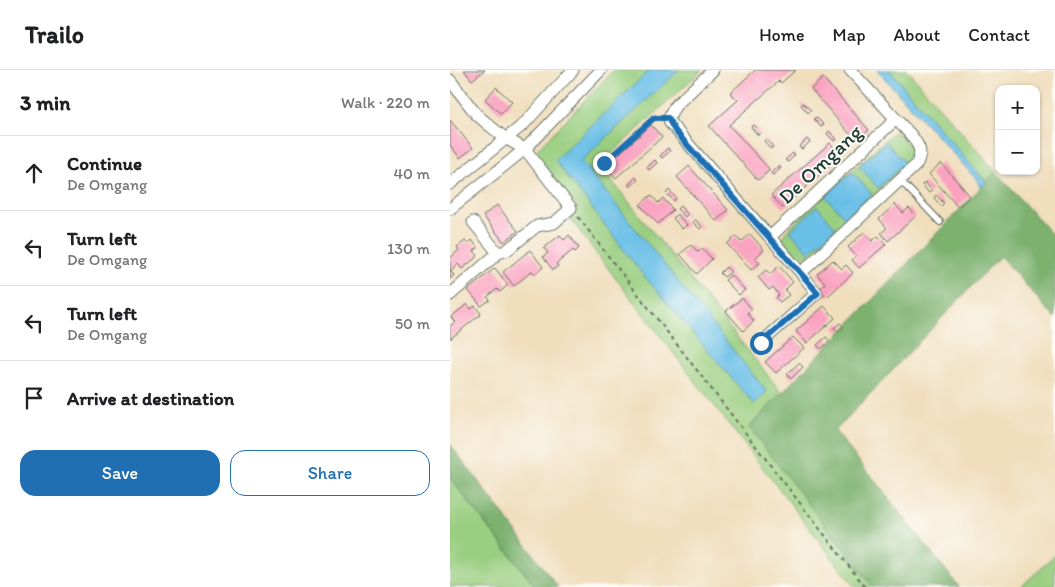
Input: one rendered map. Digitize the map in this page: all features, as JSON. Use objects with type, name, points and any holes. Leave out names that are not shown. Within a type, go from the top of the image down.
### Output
[{"type":"street","points":[[450,184],[524,124],[573,70]]},
{"type":"street","points":[[450,209],[525,148],[601,70]]},
{"type":"street","points":[[714,70],[675,106],[668,118],[675,131],[770,236],[818,293],[761,343]]},
{"type":"street","points":[[801,273],[916,165],[921,156],[920,147],[850,70]]},
{"type":"street","points":[[450,80],[476,114],[505,138],[525,148],[571,208],[554,223],[537,226],[506,251],[498,253],[450,295]]},
{"type":"street","name":"De Omgang","points":[[770,236],[896,119]]},
{"type":"street","points":[[473,222],[498,253]]},
{"type":"lane","points":[[900,180],[940,222]]},
{"type":"path","points":[[604,163],[654,118],[668,118]]},
{"type":"path","points":[[571,208],[865,587]]},
{"type":"green space","points":[[614,70],[702,70],[599,165],[782,393],[749,427],[873,587],[855,587],[570,218],[578,208],[534,153]]},
{"type":"green space","points":[[889,70],[907,70],[995,171],[986,182]]},
{"type":"green space","points":[[894,132],[911,146],[915,156],[811,254],[799,257],[782,241],[787,230]]},
{"type":"green space","points":[[995,173],[1055,238],[1055,318],[1000,256],[835,431],[959,587],[873,587],[749,427]]},
{"type":"green space","points":[[450,444],[558,587],[536,587],[450,478]]},
{"type":"green space","points":[[450,478],[459,490],[536,587],[450,587]]},
{"type":"green space","points":[[1055,555],[1055,584],[1051,587],[1021,587]]},
{"type":"water","points":[[650,70],[679,70],[581,161],[767,392],[754,404],[644,276],[555,160]]},
{"type":"water","points":[[877,70],[889,70],[986,182],[980,188],[977,180]]},
{"type":"water","points":[[886,142],[905,163],[878,188],[859,166]]},
{"type":"water","points":[[852,172],[872,194],[845,218],[825,196]]},
{"type":"water","points":[[817,206],[836,228],[809,252],[790,231]]},
{"type":"building","points":[[464,70],[485,70],[472,80]]},
{"type":"building","points":[[755,70],[796,70],[781,83],[779,81],[729,125],[770,170],[758,180],[709,126],[738,100],[730,93]]},
{"type":"building","points":[[823,78],[869,130],[856,141],[811,89]]},
{"type":"building","points":[[496,87],[512,102],[501,114],[485,99]]},
{"type":"building","points":[[803,103],[811,110],[808,113],[801,105]]},
{"type":"building","points":[[816,117],[824,125],[821,127],[814,119]]},
{"type":"building","points":[[450,120],[473,148],[460,158],[450,145]]},
{"type":"building","points":[[651,125],[662,137],[616,178],[605,166]]},
{"type":"building","points":[[753,125],[760,132],[758,135],[751,127]]},
{"type":"building","points":[[829,131],[837,139],[834,141],[827,134]]},
{"type":"building","points":[[766,139],[773,147],[771,149],[764,141]]},
{"type":"building","points":[[807,139],[810,142],[802,149],[799,147]]},
{"type":"building","points":[[830,143],[841,155],[783,208],[771,195]]},
{"type":"building","points":[[668,148],[670,151],[662,158],[660,156]]},
{"type":"building","points":[[793,153],[795,155],[788,162],[785,160]]},
{"type":"building","points":[[655,160],[657,163],[649,170],[647,167]]},
{"type":"building","points":[[941,163],[970,196],[958,207],[929,174]]},
{"type":"building","points":[[779,165],[781,168],[773,175],[771,173]]},
{"type":"building","points":[[689,166],[728,210],[716,221],[677,177]]},
{"type":"building","points":[[636,177],[638,180],[630,187],[628,185]]},
{"type":"building","points":[[925,182],[932,191],[929,193],[922,185]]},
{"type":"building","points":[[669,190],[676,198],[674,201],[666,193]]},
{"type":"building","points":[[651,195],[658,203],[663,198],[673,210],[658,224],[640,205]]},
{"type":"building","points":[[936,195],[944,203],[941,206],[934,198]]},
{"type":"building","points":[[895,204],[903,213],[909,208],[916,216],[888,241],[881,233],[887,228],[879,219]]},
{"type":"building","points":[[497,205],[518,231],[504,242],[483,216]]},
{"type":"building","points":[[680,206],[687,214],[685,217],[677,209]]},
{"type":"building","points":[[677,214],[687,225],[682,229],[673,218]]},
{"type":"building","points":[[695,219],[702,227],[700,229],[693,222]]},
{"type":"building","points":[[864,232],[872,241],[878,236],[886,244],[859,268],[852,260],[856,256],[848,247]]},
{"type":"building","points":[[750,234],[764,250],[755,258],[760,263],[751,270],[727,244],[736,236],[741,242]]},
{"type":"building","points":[[560,235],[564,240],[569,235],[579,248],[575,252],[573,250],[556,264],[558,266],[553,270],[543,257],[548,253],[544,248]]},
{"type":"building","points":[[472,240],[478,248],[474,251],[478,256],[462,269],[458,264],[450,271],[450,258],[459,250],[457,247],[465,241],[468,244]]},
{"type":"building","points":[[691,245],[698,252],[702,248],[712,259],[697,274],[680,254]]},
{"type":"building","points":[[530,250],[543,267],[535,274],[532,271],[514,286],[503,272]]},
{"type":"building","points":[[833,260],[842,269],[846,265],[853,273],[827,297],[820,289],[825,283],[817,274]]},
{"type":"building","points":[[779,266],[793,282],[785,290],[789,295],[780,302],[776,298],[779,295],[773,287],[769,290],[758,277],[766,270],[770,274]]},
{"type":"building","points":[[726,267],[731,272],[724,277],[720,273]]},
{"type":"building","points":[[495,268],[508,285],[500,292],[497,289],[487,297],[490,300],[481,306],[468,290]]},
{"type":"building","points":[[450,271],[454,275],[450,279]]},
{"type":"building","points":[[731,275],[745,290],[739,295],[725,280]]},
{"type":"building","points":[[742,298],[752,309],[747,313],[754,321],[743,331],[726,311]]},
{"type":"building","points":[[467,304],[471,309],[475,306],[481,314],[450,339],[450,326],[455,322],[451,317]]},
{"type":"building","points":[[824,306],[835,318],[807,343],[796,331]]},
{"type":"building","points":[[840,323],[844,327],[838,332],[834,328]]},
{"type":"building","points":[[793,337],[804,348],[776,373],[765,362]]},
{"type":"building","points":[[826,337],[830,341],[821,349],[817,345]]},
{"type":"building","points":[[799,363],[803,367],[791,379],[787,374]]},
{"type":"route","points":[[604,163],[654,118],[668,118],[675,131],[770,236],[818,293],[761,343]]}]
